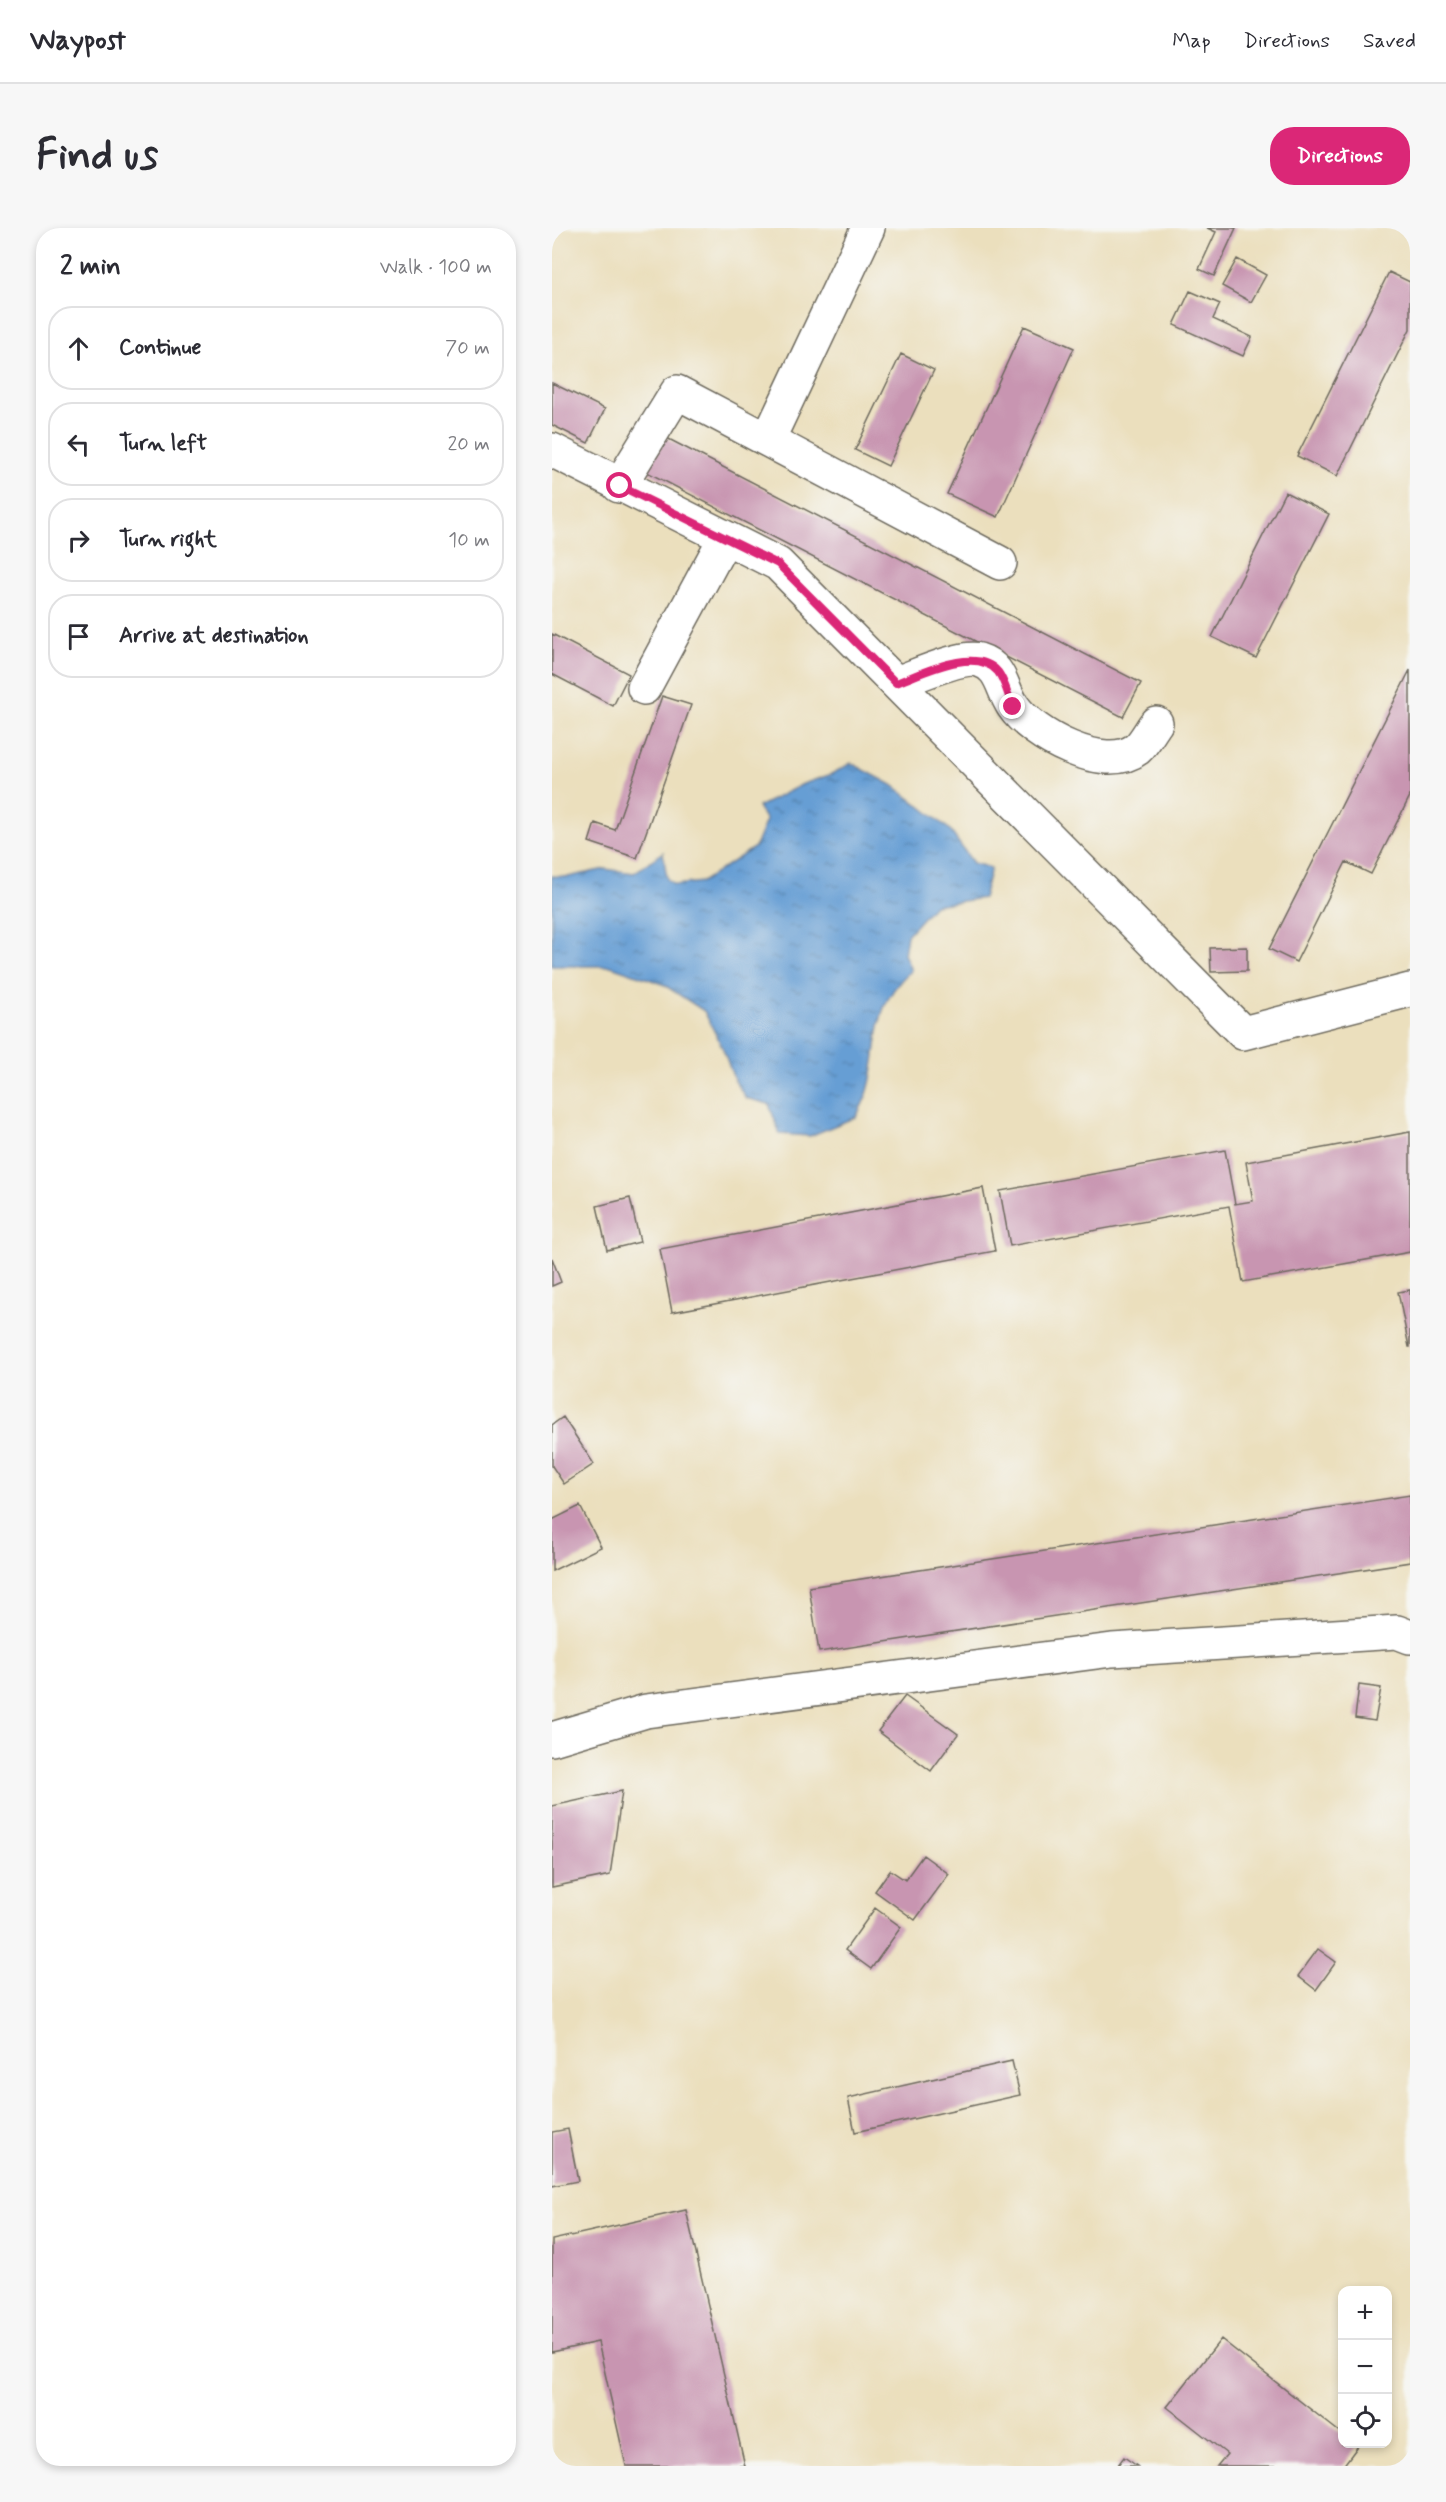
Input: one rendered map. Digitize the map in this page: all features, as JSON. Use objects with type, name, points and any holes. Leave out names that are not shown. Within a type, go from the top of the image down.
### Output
[{"type":"street","points":[[768,440],[868,228]]},
{"type":"street","points":[[620,486],[677,392],[1000,563]]},
{"type":"street","points":[[552,450],[778,564],[1243,1033],[1410,990]]},
{"type":"street","points":[[644,688],[725,538]]},
{"type":"street","points":[[896,683],[948,664],[978,660],[997,671],[1013,707],[1037,728],[1061,744],[1090,756],[1115,757],[1137,749],[1156,723]]},
{"type":"street","points":[[552,1739],[646,1711],[1112,1650],[1397,1632],[1410,1637]]},
{"type":"water","points":[[851,763],[892,785],[924,809],[949,829],[973,863],[991,868],[983,898],[934,905],[907,935],[904,954],[911,970],[897,985],[882,1013],[868,1091],[856,1117],[810,1136],[780,1134],[769,1104],[746,1098],[734,1079],[723,1049],[704,1011],[663,984],[611,966],[552,966],[552,876],[568,877],[605,869],[634,873],[663,852],[667,879],[675,885],[702,882],[755,847],[766,820],[758,807],[803,784],[832,774]]},
{"type":"building","points":[[1207,228],[1236,228],[1214,276],[1199,269],[1216,232]]},
{"type":"building","points":[[1237,259],[1266,275],[1251,302],[1222,286]]},
{"type":"building","points":[[1389,272],[1410,282],[1410,329],[1337,476],[1297,456]]},
{"type":"building","points":[[1190,291],[1220,304],[1213,319],[1252,337],[1243,356],[1174,325]]},
{"type":"building","points":[[1024,326],[1074,348],[998,517],[947,494]]},
{"type":"building","points":[[901,354],[934,370],[888,466],[855,450]]},
{"type":"building","points":[[552,383],[605,409],[588,443],[552,425]]},
{"type":"building","points":[[659,434],[1141,683],[1123,717],[641,469]]},
{"type":"building","points":[[1285,492],[1329,514],[1256,658],[1212,637]]},
{"type":"building","points":[[552,634],[629,674],[613,706],[552,674]]},
{"type":"building","points":[[1410,670],[1410,796],[1371,874],[1346,862],[1296,962],[1269,949]]},
{"type":"building","points":[[662,696],[691,705],[637,858],[589,842],[595,823],[615,830]]},
{"type":"building","points":[[1247,947],[1247,971],[1211,972],[1210,948]]},
{"type":"building","points":[[1410,1132],[1410,1252],[1243,1282],[1229,1206],[1010,1246],[1000,1191],[1225,1150],[1235,1204],[1253,1201],[1246,1162]]},
{"type":"building","points":[[983,1188],[995,1251],[672,1312],[660,1249]]},
{"type":"building","points":[[630,1198],[640,1242],[607,1250],[597,1206]]},
{"type":"building","points":[[552,1258],[561,1282],[552,1286]]},
{"type":"building","points":[[1410,1290],[1410,1347],[1409,1347],[1398,1292]]},
{"type":"building","points":[[563,1417],[594,1464],[564,1484],[552,1466],[552,1425]]},
{"type":"building","points":[[1410,1495],[1410,1562],[819,1652],[809,1587]]},
{"type":"building","points":[[580,1506],[601,1547],[552,1571],[552,1520]]},
{"type":"building","points":[[1359,1685],[1381,1688],[1375,1721],[1355,1718]]},
{"type":"building","points":[[905,1696],[958,1734],[931,1771],[878,1731]]},
{"type":"building","points":[[622,1791],[610,1875],[552,1887],[552,1806]]},
{"type":"building","points":[[923,1855],[949,1874],[915,1920],[875,1891],[890,1870],[905,1880]]},
{"type":"building","points":[[875,1908],[901,1927],[871,1969],[845,1950]]},
{"type":"building","points":[[1318,1949],[1336,1962],[1316,1990],[1298,1976]]},
{"type":"building","points":[[1012,2061],[1020,2095],[855,2132],[848,2098]]},
{"type":"building","points":[[568,2129],[578,2181],[552,2186],[552,2132]]},
{"type":"building","points":[[686,2210],[745,2466],[626,2466],[598,2342],[552,2352],[552,2240]]},
{"type":"building","points":[[1221,2339],[1338,2431],[1338,2448],[1356,2448],[1343,2466],[1217,2466],[1227,2454],[1167,2407]]},
{"type":"building","points":[[1124,2457],[1137,2466],[1117,2466]]},
{"type":"route","points":[[620,486],[778,564],[896,683],[948,664],[978,660],[997,671],[1013,707]]}]
